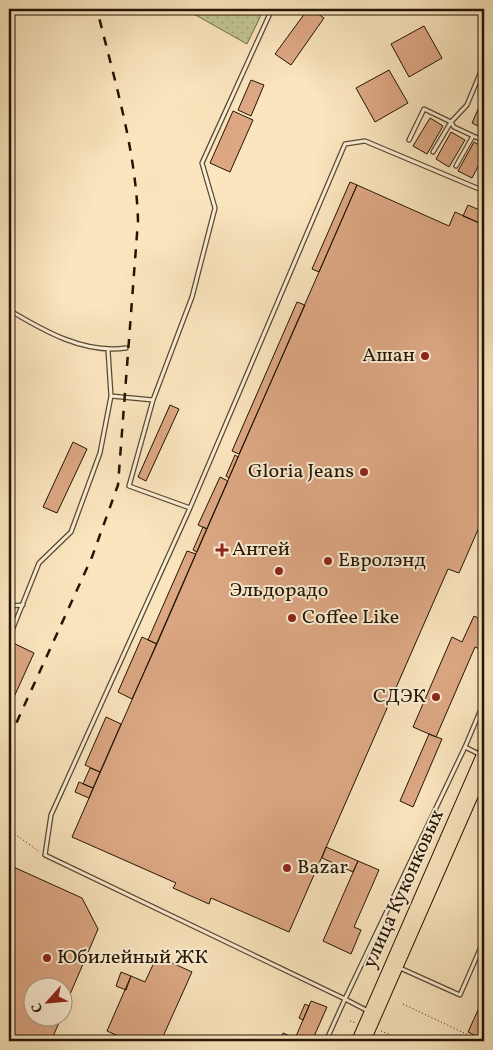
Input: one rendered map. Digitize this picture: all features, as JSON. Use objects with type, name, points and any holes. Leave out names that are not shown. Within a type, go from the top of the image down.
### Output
[{"type":"main road","points":[[478,786],[484,754]]},
{"type":"main road","name":"улица Куконковых","points":[[357,1041],[484,754]]},
{"type":"main road","name":"улица Куконковых","points":[[365,1041],[484,770]]},
{"type":"lane","points":[[190,508],[129,486],[154,400],[192,297],[215,208],[202,164],[272,9]]},
{"type":"lane","points":[[433,152],[451,122],[467,105],[484,64]]},
{"type":"lane","points":[[409,140],[424,109],[451,122],[454,127],[484,141]]},
{"type":"lane","points":[[456,166],[473,136]]},
{"type":"lane","points":[[369,1012],[45,855],[51,815],[190,508],[345,144],[365,141],[484,192]]},
{"type":"lane","points":[[481,172],[484,167]]},
{"type":"lane","points":[[9,310],[28,322],[69,341],[108,350],[126,348]]},
{"type":"lane","points":[[9,638],[38,563],[71,532],[100,453],[111,396],[108,350]]},
{"type":"lane","points":[[111,396],[154,400]]},
{"type":"lane","points":[[9,606],[23,605]]},
{"type":"lane","points":[[326,1041],[484,702]]},
{"type":"lane","points":[[464,747],[484,754]]},
{"type":"lane","points":[[397,967],[460,995],[484,940]]},
{"type":"path","points":[[9,830],[45,855]]},
{"type":"path","points":[[403,1004],[481,1041]]},
{"type":"path","points":[[350,1021],[356,1024]]},
{"type":"path","points":[[381,1031],[391,1035]]},
{"type":"green space","points":[[185,9],[264,9],[247,44]]},
{"type":"building","points":[[308,9],[324,18],[291,65],[275,54]]},
{"type":"building","points":[[424,26],[442,58],[409,77],[391,44]]},
{"type":"building","points":[[389,70],[408,103],[375,122],[356,88]]},
{"type":"building","points":[[251,80],[264,85],[251,116],[238,110]]},
{"type":"building","points":[[484,96],[484,129],[472,123]]},
{"type":"building","points":[[233,111],[253,120],[230,172],[210,163]]},
{"type":"building","points":[[430,118],[443,126],[427,154],[413,146]]},
{"type":"building","points":[[451,132],[465,140],[449,167],[436,159]]},
{"type":"building","points":[[474,142],[484,148],[484,155],[472,178],[458,171]]},
{"type":"building","points":[[350,182],[357,185],[319,272],[312,269]]},
{"type":"building","name":"Евролэнд","points":[[357,185],[449,226],[455,212],[484,225],[484,516],[459,573],[448,569],[289,932],[211,898],[209,904],[173,888],[176,883],[72,837]]},
{"type":"building","points":[[468,205],[484,212],[484,225],[463,216]]},
{"type":"building","points":[[297,302],[305,305],[239,454],[232,451]]},
{"type":"building","points":[[170,405],[179,409],[146,481],[138,477]]},
{"type":"building","points":[[73,442],[87,449],[57,513],[43,507]]},
{"type":"building","points":[[235,455],[238,457],[229,478],[226,476]]},
{"type":"building","points":[[220,477],[228,481],[207,529],[198,525]]},
{"type":"building","points":[[203,527],[207,529],[197,552],[193,550]]},
{"type":"building","points":[[187,551],[196,554],[157,644],[148,640]]},
{"type":"building","points":[[474,616],[484,621],[484,651],[475,647],[436,737],[413,727],[452,637],[462,642]]},
{"type":"building","points":[[142,637],[157,644],[132,699],[118,692]]},
{"type":"building","points":[[11,642],[34,653],[9,708],[9,647]]},
{"type":"building","points":[[106,717],[121,724],[100,772],[85,765]]},
{"type":"building","points":[[429,734],[442,739],[413,807],[400,801]]},
{"type":"building","points":[[90,768],[100,772],[93,788],[83,784]]},
{"type":"building","points":[[79,782],[93,788],[89,798],[75,792]]},
{"type":"building","points":[[326,847],[358,861],[353,872],[322,858]]},
{"type":"building","points":[[358,861],[379,870],[354,927],[361,930],[351,954],[323,941]]},
{"type":"building","name":"Юбилейный ЖК","points":[[9,865],[82,898],[98,929],[72,990],[72,978],[22,978],[22,1028],[57,1028],[51,1041],[9,1041]]},
{"type":"building","points":[[157,956],[192,972],[161,1041],[129,1041],[107,1031],[131,976],[145,982]]},
{"type":"building","points":[[121,972],[131,976],[126,990],[116,986]]},
{"type":"building","points":[[484,997],[484,1040],[468,1032]]},
{"type":"building","points":[[311,1001],[327,1007],[312,1041],[294,1041]]},
{"type":"building","points":[[305,1004],[309,1006],[303,1020],[299,1018]]},
{"type":"building","points":[[283,1033],[295,1038],[294,1041],[280,1040]]},
{"type":"railway","points":[[9,739],[92,557],[118,485],[138,221],[129,141],[97,9]]},
{"type":"place","name":"Ашан","points":[[425,356]]},
{"type":"place","name":"Gloria Jeans","points":[[364,472]]},
{"type":"place","name":"Антей","points":[[222,550]]},
{"type":"place","name":"Евролэнд","points":[[328,561]]},
{"type":"place","name":"Эльдорадо","points":[[279,571]]},
{"type":"place","name":"Coffee Like","points":[[292,618]]},
{"type":"place","name":"СДЭК","points":[[436,697]]},
{"type":"place","name":"Bazar","points":[[287,868]]},
{"type":"place","name":"Юбилейный ЖК","points":[[47,958]]}]
